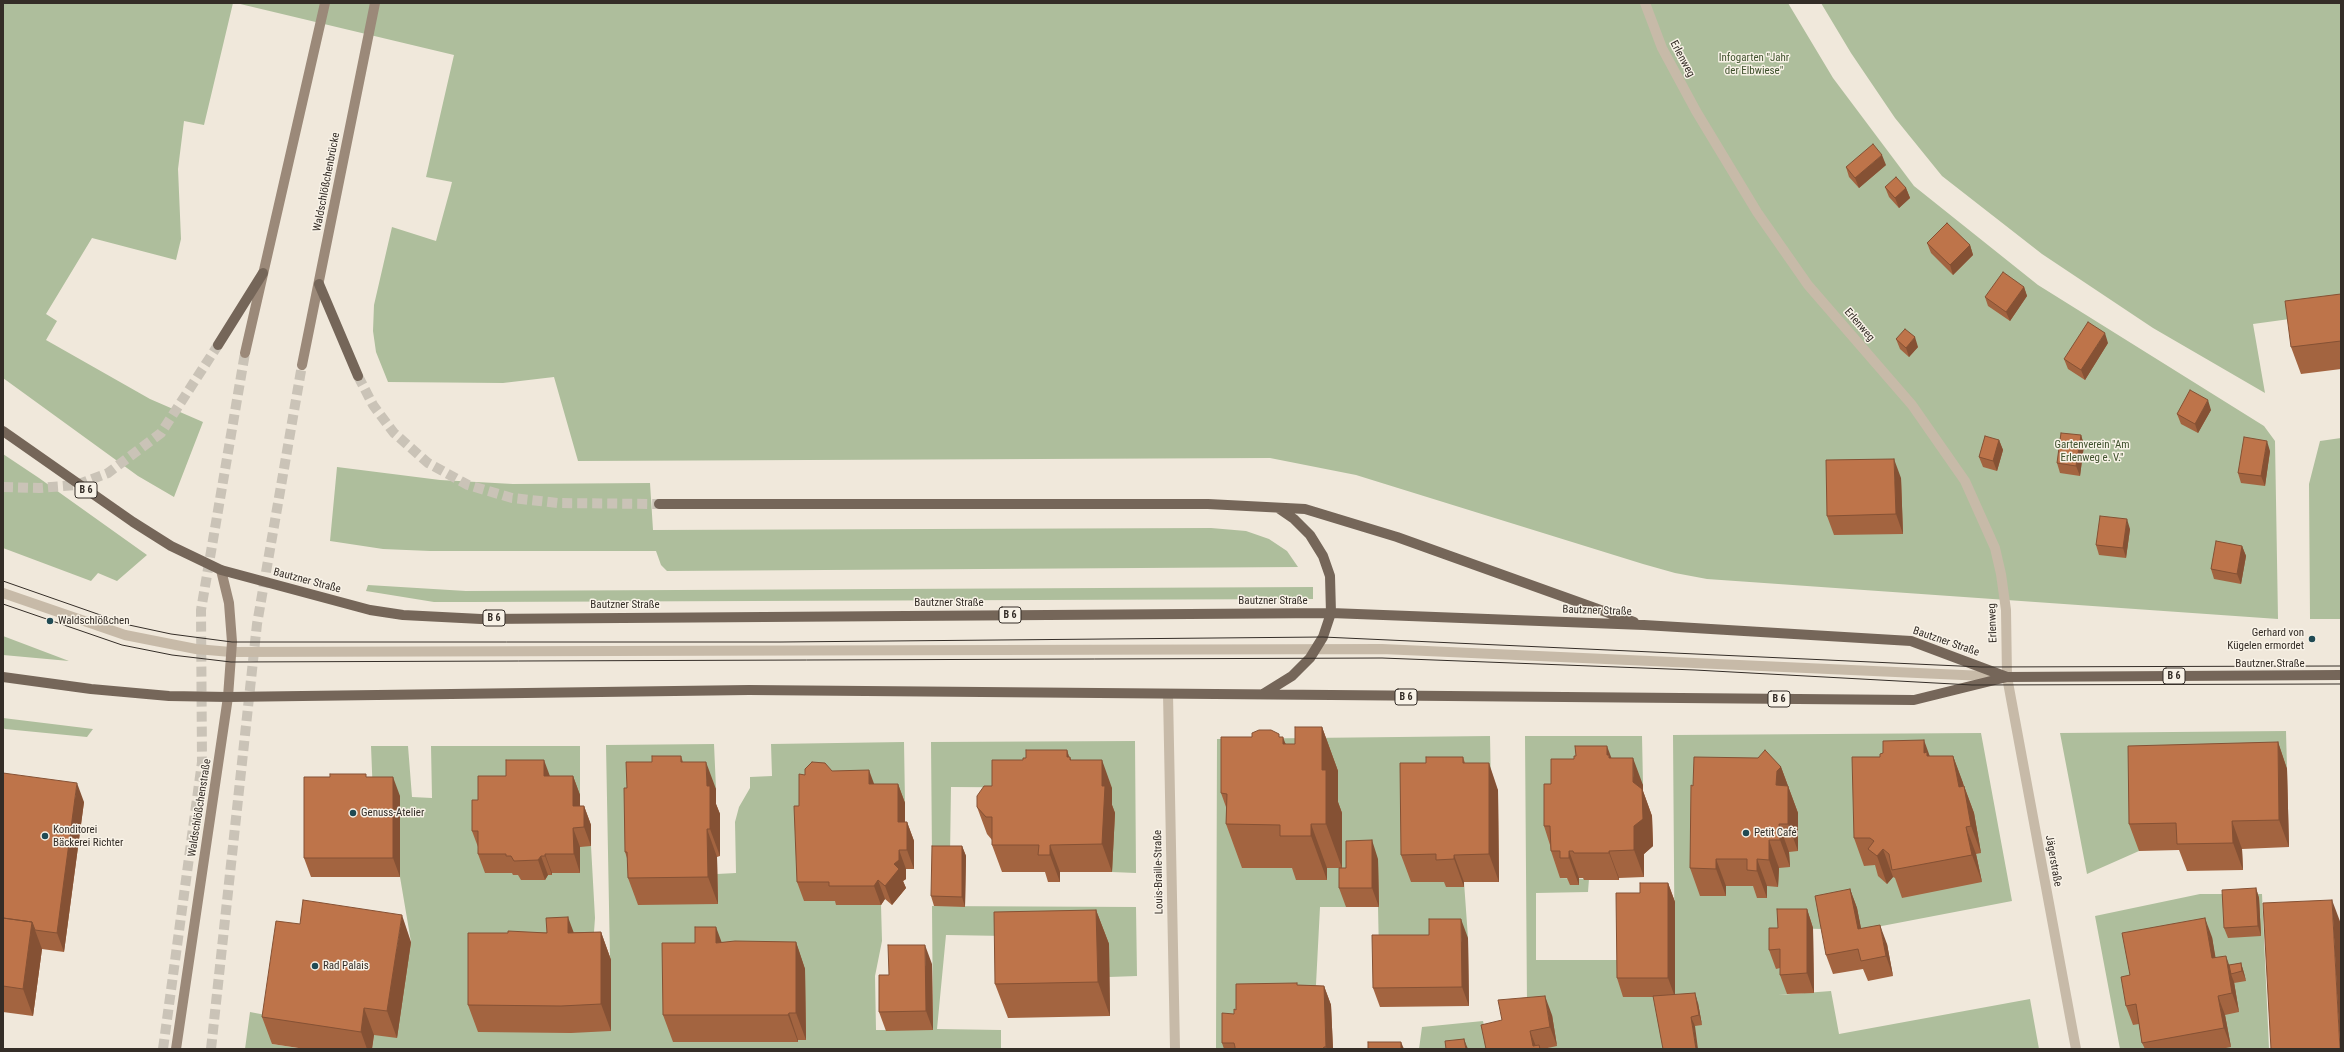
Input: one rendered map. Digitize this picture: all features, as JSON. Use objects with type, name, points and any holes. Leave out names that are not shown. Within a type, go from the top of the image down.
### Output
[{"type":"main road","points":[[245,354],[325,3]]},
{"type":"main road","name":"Waldschlößchenbrücke","points":[[302,365],[375,3]]},
{"type":"main road","points":[[218,345],[263,273]]},
{"type":"main road","points":[[319,284],[358,376]]},
{"type":"main road","name":"Bautzner Straße","points":[[3,431],[139,526],[171,546],[221,570],[370,610],[403,615],[474,618],[1330,613],[1644,625],[1911,641],[2007,677]]},
{"type":"main road","points":[[659,504],[1208,504],[1277,507],[1322,513],[1397,536],[1644,625]]},
{"type":"main road","points":[[1263,694],[1292,676],[1316,649],[1323,637],[1330,613],[1330,576],[1323,556],[1310,535],[1294,518],[1277,507]]},
{"type":"main road","name":"Waldschlößchenstraße","points":[[176,1049],[228,697],[231,652],[229,604],[221,570]]},
{"type":"main road","name":"Bautzner Straße","points":[[3,677],[91,689],[169,696],[228,697],[749,690],[1914,700],[2007,677],[2341,675]]},
{"type":"street","name":"Erlenweg","points":[[1645,3],[1662,48],[1696,111],[1757,212],[1808,285],[1912,405],[1965,481],[1995,548],[2001,574],[2006,610],[2007,677]]},
{"type":"street","points":[[3,593],[125,635],[196,648],[231,652],[1382,649],[2007,677]]},
{"type":"street","name":"Jägerstraße","points":[[2007,677],[2076,1049]]},
{"type":"street","name":"Louis-Braille-Straße","points":[[1168,694],[1175,1049]]},
{"type":"green space","points":[[3,3],[233,3],[204,125],[184,121],[178,169],[181,239],[176,260],[92,238],[46,314],[57,321],[46,340],[150,399],[203,422],[174,497],[138,476],[3,378]]},
{"type":"green space","points":[[236,3],[1788,3],[1833,78],[1914,186],[2038,285],[2264,426],[2275,441],[2278,619],[1707,579],[1675,573],[1643,564],[1356,475],[1270,458],[578,461],[554,377],[503,383],[388,382],[376,352],[373,331],[374,305],[392,227],[436,241],[450,190],[452,182],[426,177],[454,55]]},
{"type":"green space","points":[[1821,3],[2341,3],[2341,312],[2253,324],[2265,393],[2153,328],[2042,254],[1942,176],[1895,118],[1851,53]]},
{"type":"green space","points":[[2341,438],[2341,619],[2310,619],[2309,484],[2320,441]]},
{"type":"green space","points":[[3,454],[147,555],[117,581],[98,573],[91,581],[3,548]]},
{"type":"green space","points":[[337,467],[440,480],[513,484],[650,483],[653,530],[1211,528],[1246,531],[1269,539],[1287,551],[1298,567],[667,571],[661,565],[656,551],[430,551],[383,549],[330,541]]},
{"type":"green space","points":[[368,585],[466,591],[1313,587],[1313,599],[434,602],[366,591]]},
{"type":"green space","points":[[3,636],[69,661],[3,655]]},
{"type":"green space","points":[[3,718],[93,729],[87,737],[5,729],[3,728]]},
{"type":"green space","points":[[2286,731],[2287,769],[2138,773],[2139,851],[2087,874],[2060,733]]},
{"type":"green space","points":[[1981,733],[2012,901],[1861,930],[1784,928],[1787,994],[1778,995],[1831,991],[1839,1034],[2030,999],[2039,1049],[1543,1049],[1557,1045],[1527,1006],[1525,736],[1642,736],[1643,785],[1560,878],[1589,879],[1588,892],[1536,893],[1536,960],[1623,960],[1675,997],[1673,735]]},
{"type":"green space","points":[[1490,736],[1491,790],[1411,882],[1464,882],[1468,938],[1436,938],[1379,954],[1378,907],[1320,907],[1315,1004],[1243,1049],[1216,1049],[1217,739]]},
{"type":"green space","points":[[1135,741],[1136,873],[1112,872],[1112,788],[951,787],[950,856],[932,856],[931,742]]},
{"type":"green space","points":[[904,742],[905,803],[881,905],[882,941],[875,976],[876,1030],[933,1030],[932,906],[1136,907],[1137,976],[1109,977],[1109,944],[1006,936],[946,935],[937,1029],[1001,1030],[1001,1049],[372,1049],[374,1035],[411,942],[400,877],[400,796],[373,796],[371,746],[408,746],[412,797],[432,798],[431,746],[580,746],[580,846],[591,846],[595,918],[593,946],[610,960],[606,745],[714,744],[716,789],[636,790],[718,904],[717,874],[736,873],[735,822],[739,807],[750,788],[750,777],[772,776],[771,744]]},
{"type":"green space","points":[[2200,894],[2262,894],[2269,1049],[2120,1049],[2095,916]]},
{"type":"green space","points":[[250,1012],[276,1017],[272,1044],[305,1049],[245,1049]]},
{"type":"green space","points":[[1483,1021],[1489,1049],[1419,1049],[1422,1027]]},
{"type":"building","points":[[1873,144],[1882,155],[1855,178],[1846,167]]},
{"type":"building","points":[[1896,177],[1906,188],[1895,198],[1885,187]]},
{"type":"building","points":[[1947,223],[1970,245],[1950,265],[1927,243]]},
{"type":"building","points":[[2003,272],[2024,287],[2006,312],[1985,297]]},
{"type":"building","points":[[2341,294],[2341,341],[2291,347],[2285,301]]},
{"type":"building","points":[[2088,322],[2105,333],[2081,370],[2064,359]]},
{"type":"building","points":[[1905,329],[1915,337],[1906,348],[1896,339]]},
{"type":"building","points":[[2190,390],[2208,400],[2195,424],[2177,414]]},
{"type":"building","points":[[2061,433],[2081,435],[2076,466],[2057,463]]},
{"type":"building","points":[[1985,436],[1999,440],[1993,461],[1979,457]]},
{"type":"building","points":[[2244,437],[2267,441],[2261,476],[2238,473]]},
{"type":"building","points":[[1894,459],[1896,514],[1827,516],[1826,460]]},
{"type":"building","points":[[2100,516],[2127,519],[2123,548],[2096,545]]},
{"type":"building","points":[[2216,541],[2242,546],[2237,574],[2211,569]]},
{"type":"building","points":[[1295,727],[1322,727],[1322,770],[1326,770],[1326,824],[1311,824],[1311,836],[1280,836],[1280,825],[1226,824],[1227,794],[1221,793],[1221,737],[1252,737],[1252,733],[1259,730],[1271,730],[1279,734],[1279,737],[1283,737],[1283,744],[1295,744]]},
{"type":"building","points":[[1924,740],[1924,753],[1927,752],[1927,756],[1953,756],[1959,787],[1964,786],[1971,826],[1966,827],[1972,855],[1892,870],[1889,854],[1883,849],[1877,856],[1868,849],[1874,841],[1870,838],[1854,838],[1852,757],[1880,757],[1880,754],[1883,753],[1883,741]]},
{"type":"building","points":[[2278,742],[2279,820],[2232,821],[2233,843],[2177,844],[2176,823],[2129,824],[2128,746]]},
{"type":"building","points":[[1575,746],[1607,746],[1607,755],[1609,755],[1609,758],[1633,758],[1633,782],[1642,789],[1643,819],[1634,826],[1634,850],[1609,851],[1609,853],[1574,853],[1573,851],[1569,851],[1569,858],[1560,858],[1560,851],[1551,851],[1550,826],[1544,826],[1544,784],[1551,784],[1551,759],[1574,759],[1574,756],[1576,756]]},
{"type":"building","points":[[1026,750],[1067,750],[1067,757],[1070,757],[1070,760],[1102,760],[1102,786],[1105,786],[1102,844],[1050,845],[1050,855],[1038,855],[1039,845],[992,845],[992,817],[986,817],[977,807],[977,796],[984,786],[992,786],[992,760],[1023,760],[1023,758],[1026,758]]},
{"type":"building","points":[[1765,750],[1781,767],[1777,771],[1776,785],[1788,786],[1788,824],[1779,824],[1780,840],[1769,840],[1769,860],[1757,859],[1757,871],[1747,870],[1747,859],[1716,859],[1716,869],[1690,868],[1691,785],[1693,786],[1694,757],[1758,758]]},
{"type":"building","points":[[652,756],[681,756],[681,762],[706,762],[707,786],[710,786],[710,829],[707,829],[708,877],[628,878],[627,852],[625,852],[624,788],[627,788],[626,762],[652,762]]},
{"type":"building","points":[[1426,757],[1463,757],[1463,763],[1489,763],[1489,854],[1454,855],[1454,859],[1436,860],[1436,854],[1401,855],[1400,763],[1426,763]]},
{"type":"building","points":[[506,760],[544,760],[544,776],[573,776],[573,806],[584,806],[584,827],[573,828],[574,854],[545,854],[545,856],[541,856],[538,860],[514,861],[511,856],[506,856],[506,854],[478,854],[478,831],[472,831],[472,800],[478,800],[478,776],[506,776]]},
{"type":"building","points":[[812,762],[825,763],[832,771],[869,770],[869,784],[898,784],[898,822],[907,822],[907,850],[899,850],[899,860],[894,864],[899,869],[885,886],[878,880],[874,886],[829,886],[829,882],[797,882],[794,806],[799,806],[799,774],[805,775],[805,769]]},
{"type":"building","points":[[3,773],[77,783],[57,933],[35,930],[32,922],[3,918]]},
{"type":"building","points":[[330,774],[366,774],[366,777],[393,777],[393,858],[304,858],[304,777],[330,777]]},
{"type":"building","points":[[1372,840],[1372,888],[1339,888],[1339,868],[1346,868],[1346,841]]},
{"type":"building","points":[[932,846],[962,846],[962,897],[931,896]]},
{"type":"building","points":[[1640,883],[1668,883],[1668,978],[1617,978],[1616,893],[1640,893]]},
{"type":"building","points":[[2256,888],[2258,926],[2224,928],[2222,890]]},
{"type":"building","points":[[1850,889],[1858,929],[1880,925],[1886,956],[1861,961],[1858,949],[1826,955],[1815,896]]},
{"type":"building","points":[[303,900],[402,915],[387,1011],[364,1008],[361,1032],[262,1017],[276,921],[300,924]]},
{"type":"building","points":[[2332,900],[2340,1049],[2271,1049],[2263,903]]},
{"type":"building","points":[[1777,909],[1807,909],[1807,973],[1780,975],[1780,949],[1769,950],[1769,928],[1778,928]]},
{"type":"building","points":[[1096,910],[1098,982],[995,984],[994,912]]},
{"type":"building","points":[[568,917],[568,933],[601,932],[601,1004],[561,1006],[468,1005],[468,933],[508,933],[508,931],[547,933],[546,918]]},
{"type":"building","points":[[3,918],[32,922],[23,989],[3,986]]},
{"type":"building","points":[[2205,918],[2212,958],[2226,956],[2232,993],[2218,996],[2224,1028],[2142,1043],[2136,1004],[2126,1006],[2121,977],[2130,975],[2122,933]]},
{"type":"building","points":[[1429,919],[1461,919],[1462,987],[1373,988],[1372,935],[1429,935]]},
{"type":"building","points":[[695,927],[716,927],[716,943],[735,941],[796,942],[796,1013],[789,1013],[788,1015],[663,1015],[662,943],[695,943]]},
{"type":"building","points":[[888,945],[925,945],[926,1011],[879,1012],[879,975],[889,975]]},
{"type":"building","points":[[2241,963],[2242,971],[2231,974],[2229,965]]},
{"type":"building","points":[[1297,983],[1297,985],[1324,986],[1326,1047],[1323,1049],[1235,1049],[1234,1043],[1222,1043],[1222,1013],[1234,1014],[1234,1009],[1236,1010],[1236,984]]},
{"type":"building","points":[[1695,993],[1699,1015],[1691,1017],[1696,1049],[1663,1049],[1653,996]]},
{"type":"building","points":[[1545,996],[1550,1027],[1530,1031],[1533,1046],[1539,1045],[1540,1049],[1486,1049],[1481,1025],[1502,1020],[1498,1000]]},
{"type":"building","points":[[1464,1039],[1466,1049],[1446,1049],[1445,1041]]},
{"type":"building","points":[[1368,1042],[1401,1042],[1401,1049],[1368,1049]]},
{"type":"tunnel","points":[[3,487],[39,488],[76,485],[108,473],[161,433],[218,345]]},
{"type":"tunnel","points":[[163,1049],[202,762],[201,610],[245,353]]},
{"type":"tunnel","points":[[211,1049],[257,624],[302,365]]},
{"type":"tunnel","points":[[358,376],[373,405],[394,433],[428,463],[468,485],[512,498],[558,503],[659,504]]},
{"type":"tram line","points":[[3,581],[129,625],[171,634],[232,642],[781,642],[1323,637],[1981,667],[2341,666]]},
{"type":"tram line","points":[[3,604],[122,645],[172,655],[231,662],[1382,658],[1695,670],[1972,685],[2341,684]]},
{"type":"place","name":"Waldschlößchen","points":[[50,621]]},
{"type":"place","name":"Gerhard von Kügelen ermordet","points":[[2312,639]]},
{"type":"place","name":"Genuss-Atelier","points":[[353,813]]},
{"type":"place","name":"Petit Café","points":[[1746,833]]},
{"type":"place","name":"Konditorei Bäckerei Richter","points":[[45,836]]},
{"type":"place","name":"Rad Palais","points":[[315,966]]},
{"type":"park label","name":"Infogarten \"Jahr der Elbwiese\"","points":[[1754,64]]},
{"type":"park label","name":"Gartenverein \"Am Erlenweg e. V.\"","points":[[2092,451]]}]
